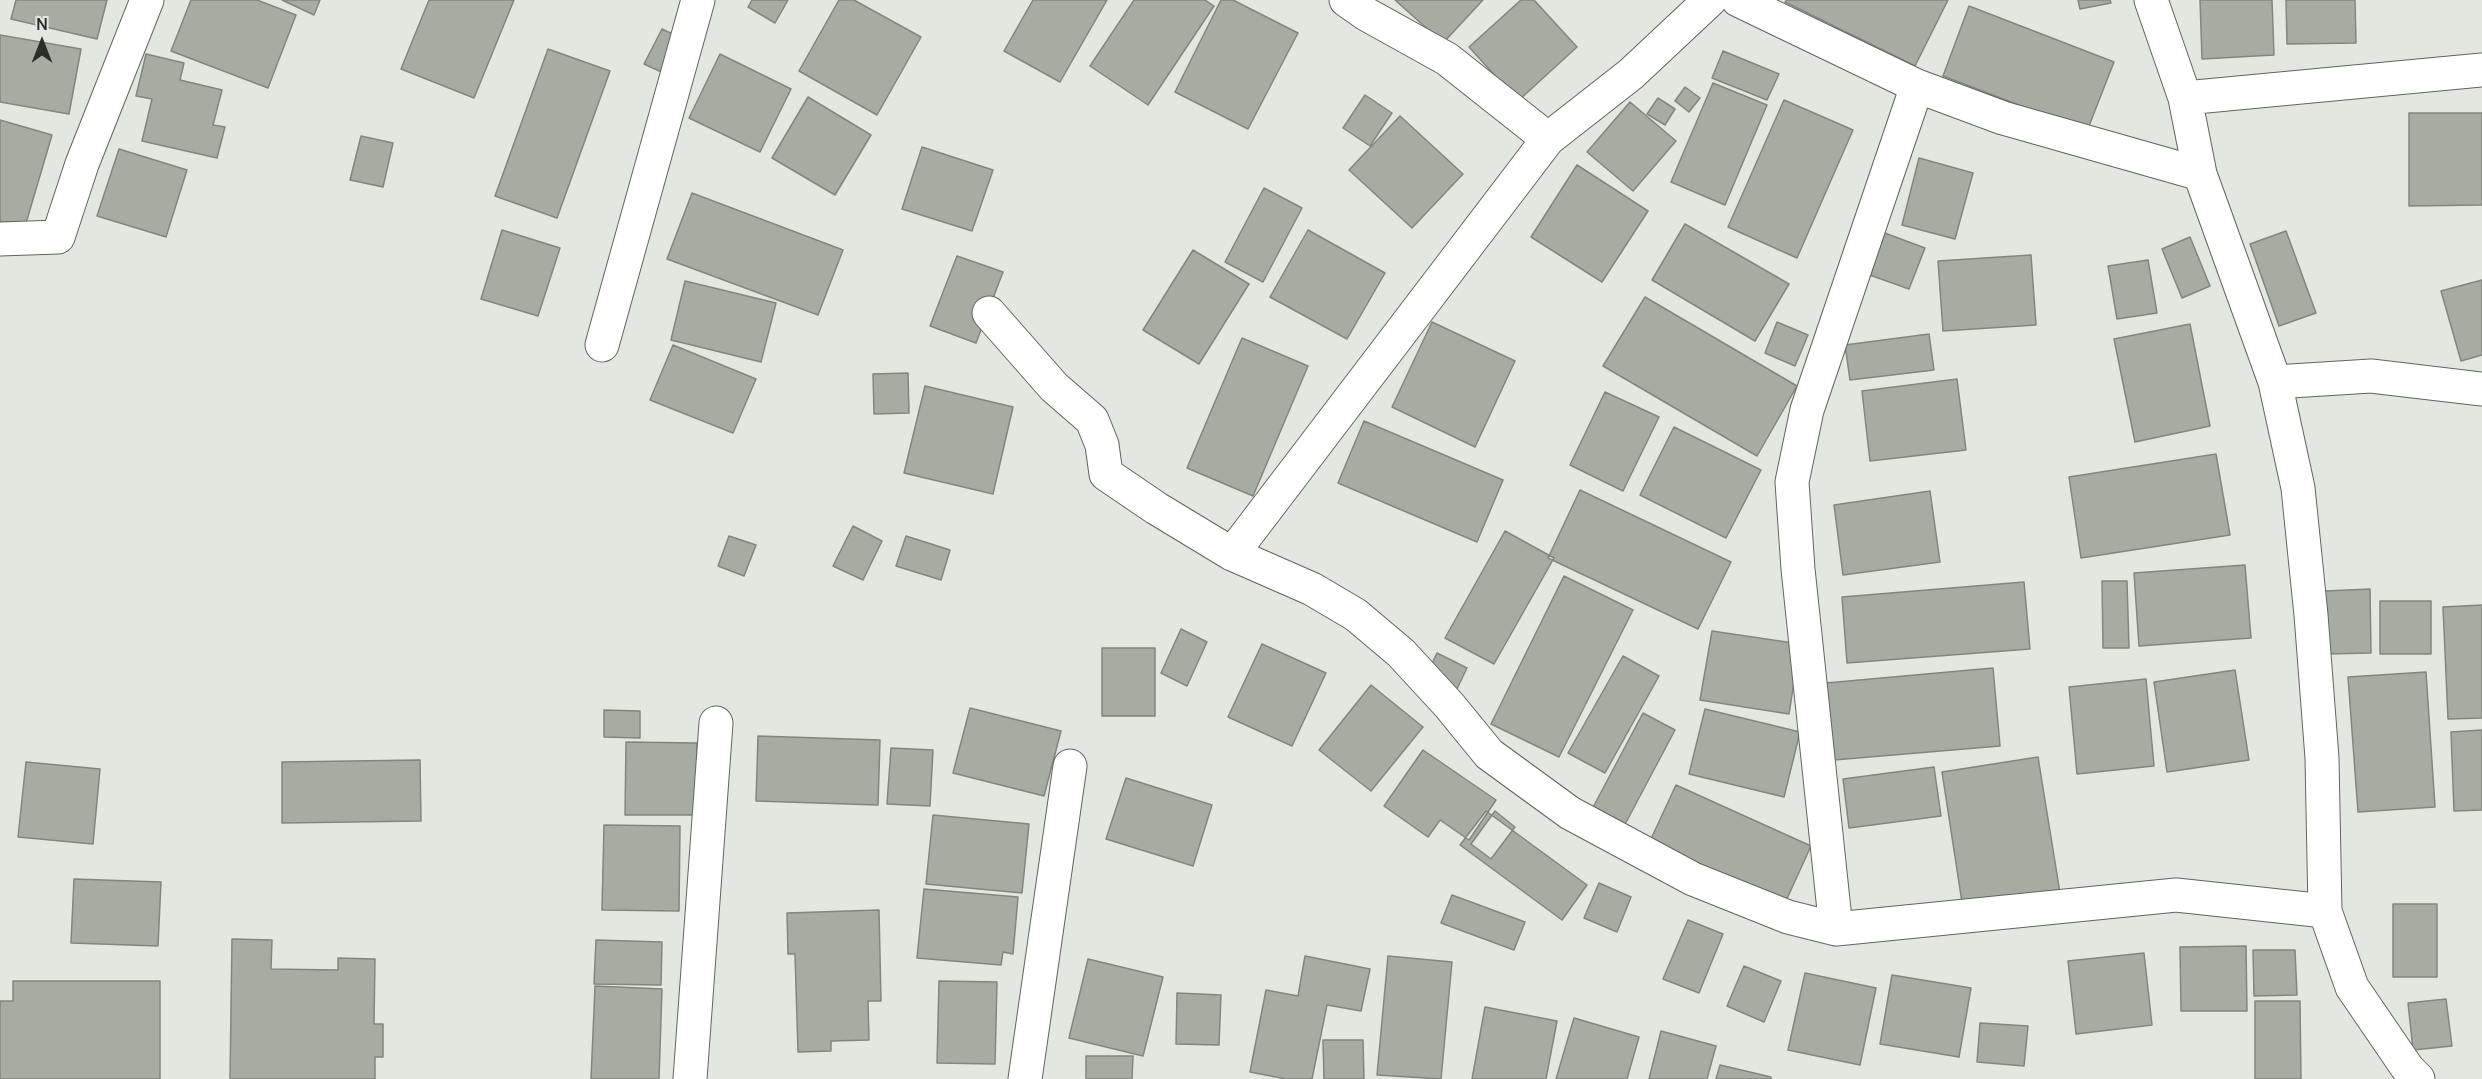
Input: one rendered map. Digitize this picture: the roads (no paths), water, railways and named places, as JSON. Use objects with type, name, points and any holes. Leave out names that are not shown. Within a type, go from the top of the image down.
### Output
[{"type":"street","points":[[0,239],[58,237],[82,164],[147,0]]},
{"type":"street","points":[[602,345],[698,0]]},
{"type":"street","points":[[1346,0],[1366,14],[1446,59],[1548,139]]},
{"type":"street","points":[[1232,554],[1548,139],[1631,74],[1710,0]]},
{"type":"street","points":[[1738,0],[1917,86],[2003,118],[2200,174]]},
{"type":"street","points":[[2151,0],[2185,98],[2200,174],[2275,382],[2298,488],[2322,758],[2325,911],[2352,987],[2408,1069],[2418,1079]]},
{"type":"street","points":[[2185,98],[2482,70]]},
{"type":"street","points":[[1836,929],[1798,569],[1792,482],[1807,410],[1917,86]]},
{"type":"street","points":[[988,313],[1054,387],[1092,420],[1102,445],[1106,474],[1156,508],[1232,554],[1312,589],[1356,615],[1401,653],[1449,705],[1489,754],[1570,813],[1693,879],[1788,917],[1836,929],[2176,895],[2325,911]]},
{"type":"street","points":[[2275,382],[2371,376],[2482,389]]},
{"type":"street","points":[[690,1079],[716,723]]},
{"type":"street","points":[[1024,1079],[1070,766]]}]
